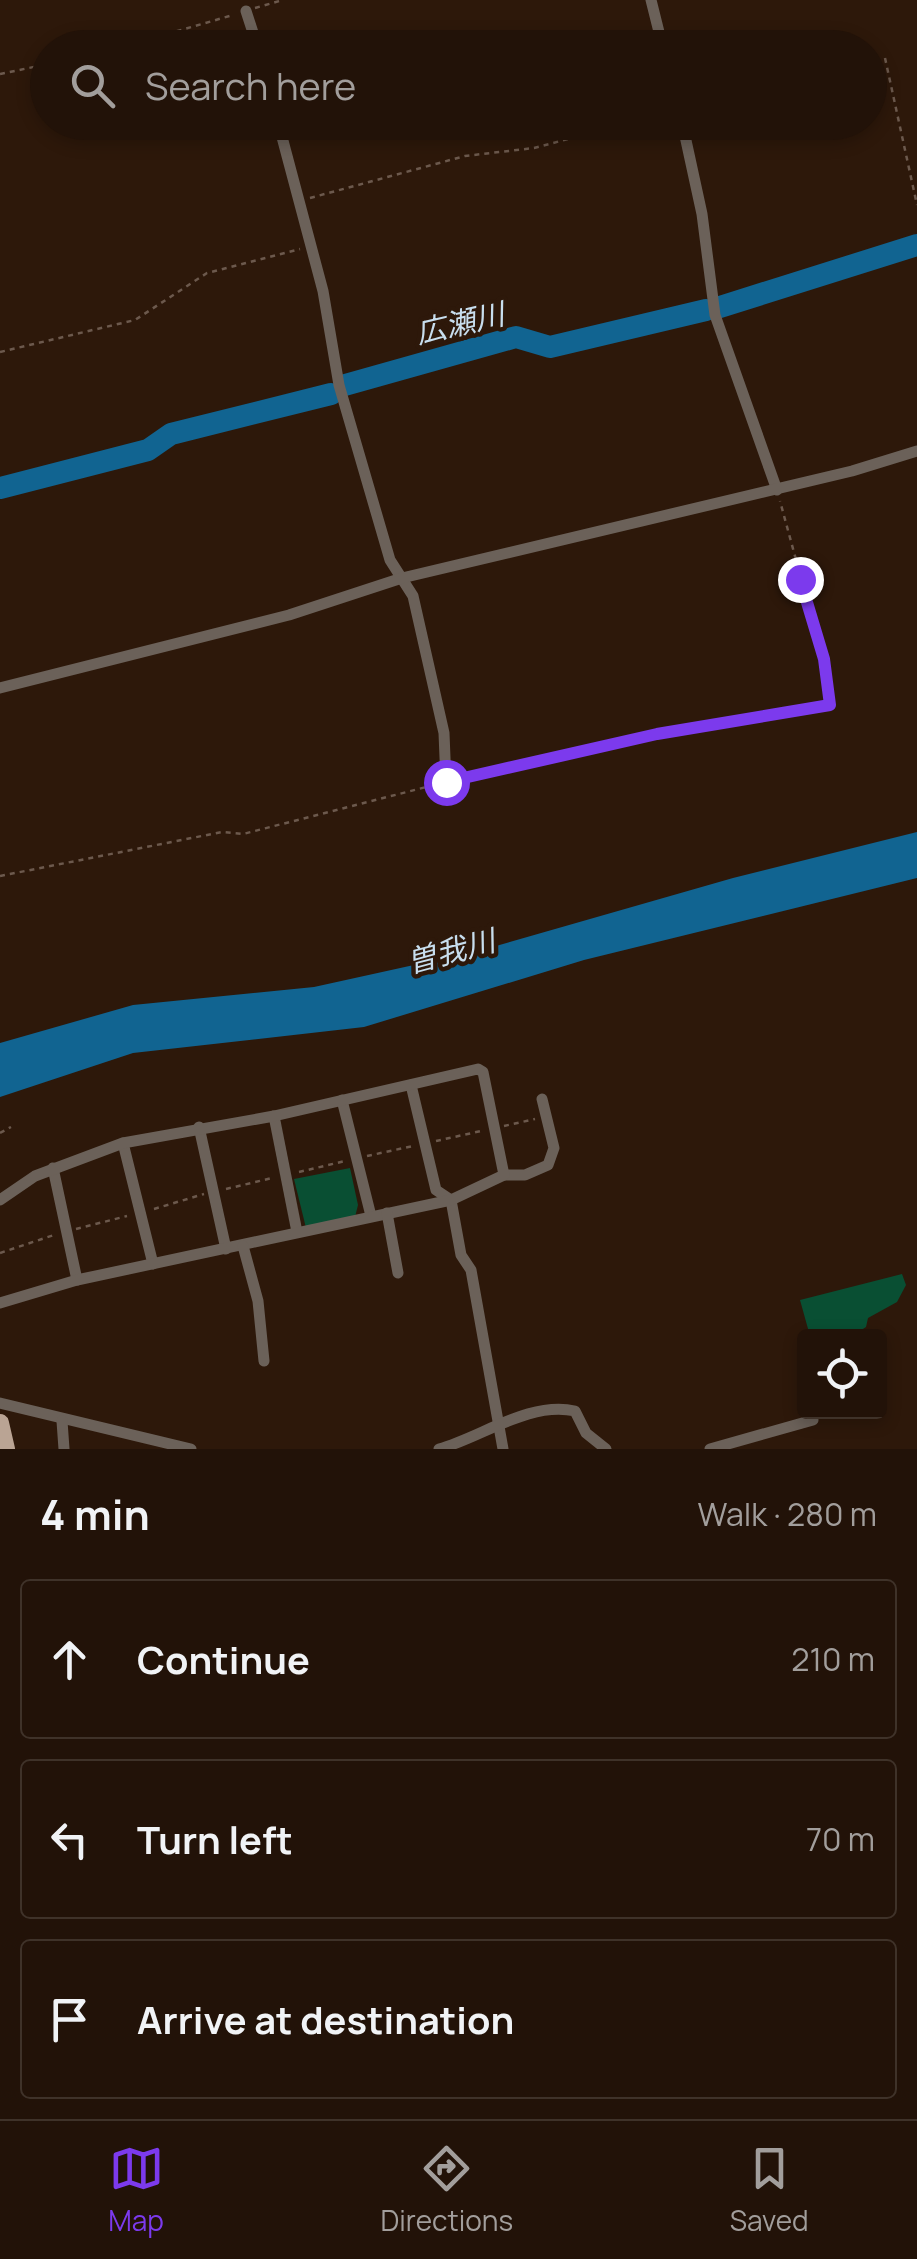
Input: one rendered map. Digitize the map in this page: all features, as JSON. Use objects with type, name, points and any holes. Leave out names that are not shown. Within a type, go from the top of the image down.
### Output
[{"type":"main road","points":[[0,1423],[6,1449]]},
{"type":"street","points":[[651,0],[658,30]]},
{"type":"street","points":[[246,11],[252,30]]},
{"type":"street","points":[[283,140],[311,247],[339,385],[390,560],[413,596],[444,734],[446,782]]},
{"type":"street","points":[[686,140],[702,214],[715,314],[776,490]]},
{"type":"street","points":[[0,688],[289,615],[402,578],[776,490],[917,450]]},
{"type":"street","points":[[0,1200],[53,1168],[123,1143],[274,1116],[478,1069],[484,1072],[504,1175]]},
{"type":"street","points":[[411,1085],[436,1190],[451,1200],[461,1255],[471,1270],[503,1449]]},
{"type":"street","points":[[0,1303],[77,1280],[451,1200],[504,1175],[525,1175],[548,1165],[554,1148],[542,1099]]},
{"type":"street","points":[[342,1100],[372,1216]]},
{"type":"street","points":[[274,1116],[297,1232]]},
{"type":"street","points":[[199,1127],[226,1249]]},
{"type":"street","points":[[123,1143],[152,1264]]},
{"type":"street","points":[[53,1168],[77,1280]]},
{"type":"street","points":[[386,1213],[398,1273]]},
{"type":"street","points":[[243,1246],[258,1301],[264,1361]]},
{"type":"street","points":[[0,1403],[191,1449]]},
{"type":"street","points":[[439,1449],[514,1419],[561,1408],[575,1411],[586,1433],[606,1449]]},
{"type":"street","points":[[710,1449],[813,1419]]},
{"type":"street","points":[[62,1420],[64,1449]]},
{"type":"path","points":[[181,30],[282,0]]},
{"type":"path","points":[[887,67],[917,204]]},
{"type":"path","points":[[0,74],[30,68]]},
{"type":"path","points":[[299,201],[465,156],[534,148],[565,140]]},
{"type":"path","points":[[0,352],[135,320],[207,272],[311,247]]},
{"type":"path","points":[[0,876],[222,832],[243,834],[657,734],[830,705],[824,659],[776,490]]},
{"type":"path","points":[[0,1252],[213,1192],[546,1116]]},
{"type":"path","points":[[0,1134],[11,1126]]},
{"type":"green space","points":[[350,1168],[358,1205],[355,1217],[306,1228],[294,1179]]},
{"type":"green space","points":[[902,1274],[906,1285],[897,1302],[868,1318],[863,1329],[808,1329],[800,1300]]},
{"type":"water","points":[[917,832],[917,878],[584,960],[364,1027],[133,1053],[0,1097],[0,1043],[133,1005],[314,987],[482,950],[733,878]]},
{"type":"waterway","name":"広瀬川","points":[[720,307],[917,245]]},
{"type":"waterway","name":"広瀬川","points":[[345,385],[516,337],[550,347],[706,310]]},
{"type":"waterway","name":"広瀬川","points":[[0,488],[148,450],[171,434],[331,394]]},
{"type":"route","points":[[446,782],[657,734],[830,705],[824,659],[800,579]]},
{"type":"water label","name":"曽我川","points":[[451,952]]}]
